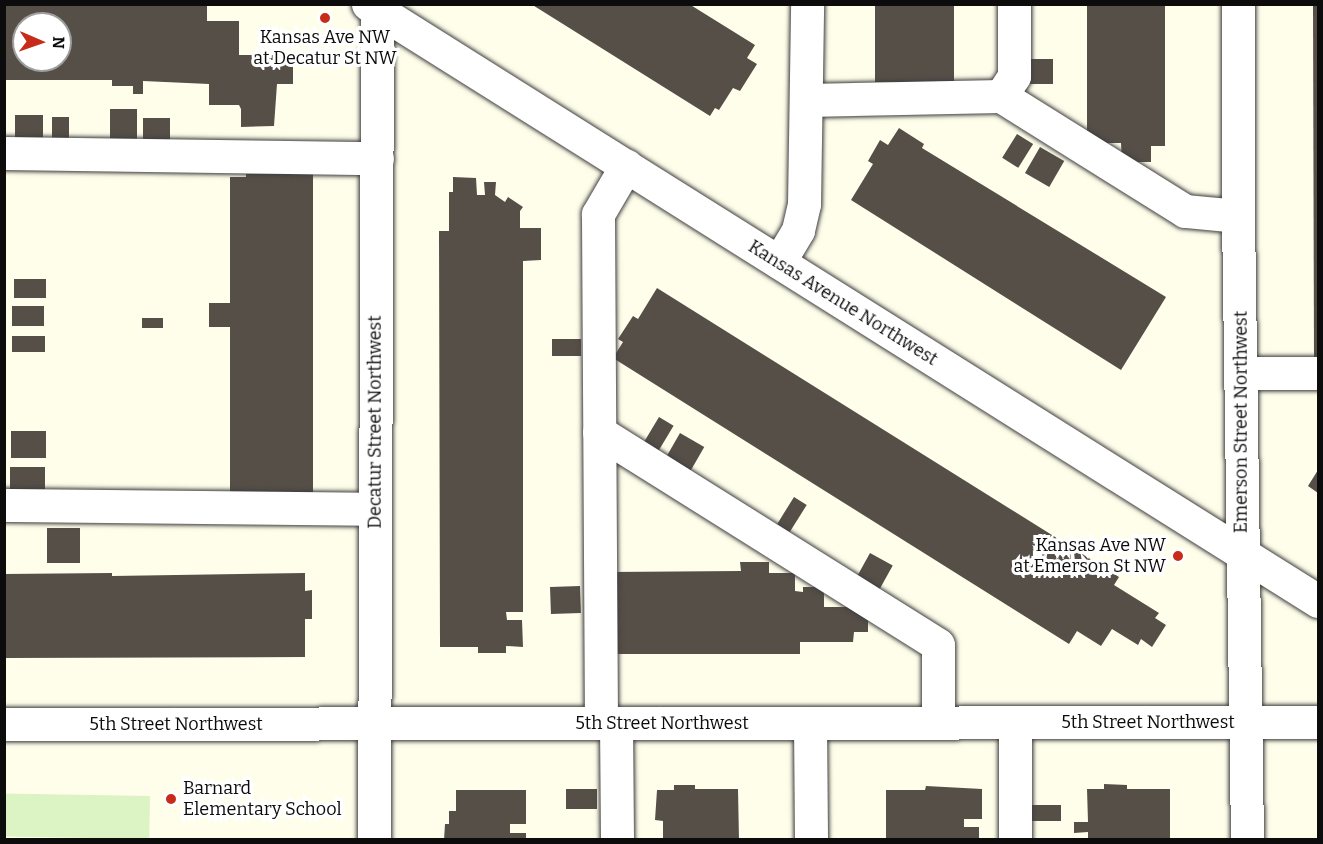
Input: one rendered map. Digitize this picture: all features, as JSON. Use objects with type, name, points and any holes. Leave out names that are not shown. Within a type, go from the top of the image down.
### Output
[{"type":"street","points":[[779,262],[798,230],[804,204],[807,4]]},
{"type":"street","points":[[1001,96],[1014,76],[1014,4]]},
{"type":"street","name":"Emerson Street Northwest","points":[[1238,4],[1238,216],[1247,840]]},
{"type":"street","name":"Decatur Street Northwest","points":[[374,6],[376,158],[374,840]]},
{"type":"street","name":"Kansas Avenue Northwest","points":[[374,6],[1318,601]]},
{"type":"street","points":[[806,100],[1001,96],[1185,211],[1238,216]]},
{"type":"street","points":[[4,153],[376,158]]},
{"type":"street","points":[[616,840],[608,723],[599,432],[598,214],[626,166]]},
{"type":"street","points":[[1242,372],[1318,373]]},
{"type":"street","points":[[599,432],[938,645],[938,723]]},
{"type":"street","points":[[4,505],[375,508]]},
{"type":"street","name":"5th Street Northwest","points":[[4,724],[1318,722]]},
{"type":"street","points":[[810,723],[811,840]]},
{"type":"street","points":[[1015,723],[1015,840]]},
{"type":"green space","points":[[5,793],[150,796],[149,839],[4,836]]},
{"type":"building","points":[[4,4],[207,4],[207,21],[239,21],[239,55],[278,55],[278,60],[293,60],[293,84],[277,84],[274,126],[241,127],[239,105],[209,105],[209,84],[143,81],[143,94],[133,94],[133,86],[112,86],[112,80],[4,80]]},
{"type":"building","points":[[531,4],[689,4],[755,45],[747,58],[757,64],[740,91],[733,88],[719,110],[715,108],[710,116]]},
{"type":"building","points":[[1313,4],[1318,4],[1318,360],[1314,360]]},
{"type":"building","points":[[875,5],[954,5],[954,82],[875,82]]},
{"type":"building","points":[[1087,5],[1165,5],[1165,146],[1151,146],[1151,162],[1122,162],[1121,143],[1087,143]]},
{"type":"building","points":[[1025,59],[1053,59],[1053,84],[1025,84]]},
{"type":"building","points":[[110,109],[137,109],[137,147],[110,147]]},
{"type":"building","points":[[15,115],[43,115],[43,149],[15,149]]},
{"type":"building","points":[[52,117],[69,117],[69,148],[52,148]]},
{"type":"building","points":[[143,118],[170,118],[170,147],[143,147]]},
{"type":"building","points":[[899,128],[924,144],[922,148],[1166,297],[1121,370],[851,200],[873,164],[868,161],[880,140],[888,145]]},
{"type":"building","points":[[1017,134],[1033,144],[1018,168],[1002,158]]},
{"type":"building","points":[[1040,147],[1064,161],[1049,187],[1025,173]]},
{"type":"building","points":[[246,174],[313,174],[313,494],[230,492],[230,327],[209,327],[209,303],[230,303],[230,177],[246,177]]},
{"type":"building","points":[[453,177],[476,178],[477,195],[485,195],[484,182],[496,182],[495,195],[505,202],[508,197],[523,207],[520,211],[520,228],[541,228],[541,260],[523,261],[523,612],[506,612],[507,620],[522,620],[523,647],[506,646],[506,653],[478,653],[478,647],[440,647],[439,231],[449,231],[449,192],[453,192]]},
{"type":"building","points":[[14,279],[46,279],[46,298],[14,298]]},
{"type":"building","points":[[657,288],[1119,577],[1114,585],[1159,613],[1155,618],[1166,625],[1152,647],[1141,639],[1138,645],[1112,629],[1101,646],[1077,631],[1069,644],[613,358],[623,342],[618,339],[633,316],[638,319]]},
{"type":"building","points":[[12,306],[44,306],[44,326],[12,326]]},
{"type":"building","points":[[142,318],[163,318],[163,328],[142,328]]},
{"type":"building","points":[[12,336],[45,336],[45,352],[12,352]]},
{"type":"building","points":[[552,339],[581,339],[581,356],[552,356]]},
{"type":"building","points":[[659,417],[674,426],[658,451],[644,443]]},
{"type":"building","points":[[11,431],[46,431],[46,458],[11,458]]},
{"type":"building","points":[[680,433],[704,447],[691,470],[666,456]]},
{"type":"building","points":[[10,467],[45,467],[45,490],[10,490]]},
{"type":"building","points":[[1318,470],[1318,493],[1308,486]]},
{"type":"building","points":[[794,497],[807,505],[790,532],[777,524]]},
{"type":"building","points":[[47,528],[80,528],[80,563],[47,563]]},
{"type":"building","points":[[870,553],[893,566],[879,590],[856,577]]},
{"type":"building","points":[[740,562],[769,562],[769,573],[795,573],[795,591],[803,592],[803,587],[817,587],[824,592],[824,607],[851,607],[868,616],[868,632],[854,632],[853,642],[800,642],[800,654],[610,654],[610,572],[741,571]]},
{"type":"building","points":[[112,573],[112,576],[305,573],[305,591],[312,590],[312,619],[305,619],[305,657],[4,658],[4,574]]},
{"type":"building","points":[[580,586],[581,613],[551,614],[550,587]]},
{"type":"building","points":[[1104,784],[1127,785],[1127,789],[1170,789],[1170,840],[1088,840],[1088,832],[1074,833],[1074,822],[1088,822],[1087,789],[1104,789]]},
{"type":"building","points":[[674,785],[695,785],[695,789],[738,789],[739,840],[663,840],[663,821],[655,820],[657,790],[674,790]]},
{"type":"building","points":[[926,786],[982,789],[982,819],[964,819],[964,827],[979,827],[979,840],[886,840],[886,790],[925,790]]},
{"type":"building","points":[[566,789],[597,789],[597,809],[566,809]]},
{"type":"building","points":[[456,790],[526,790],[526,824],[510,824],[510,833],[526,833],[526,840],[444,840],[445,824],[449,824],[449,811],[456,811]]},
{"type":"building","points":[[1031,805],[1061,805],[1061,821],[1031,821]]},
{"type":"place","name":"Kansas Ave NW at Decatur St NW","points":[[325,18]]},
{"type":"place","name":"Kansas Ave NW at Emerson St NW","points":[[1178,556]]},
{"type":"place","name":"Barnard Elementary School","points":[[171,799]]}]
